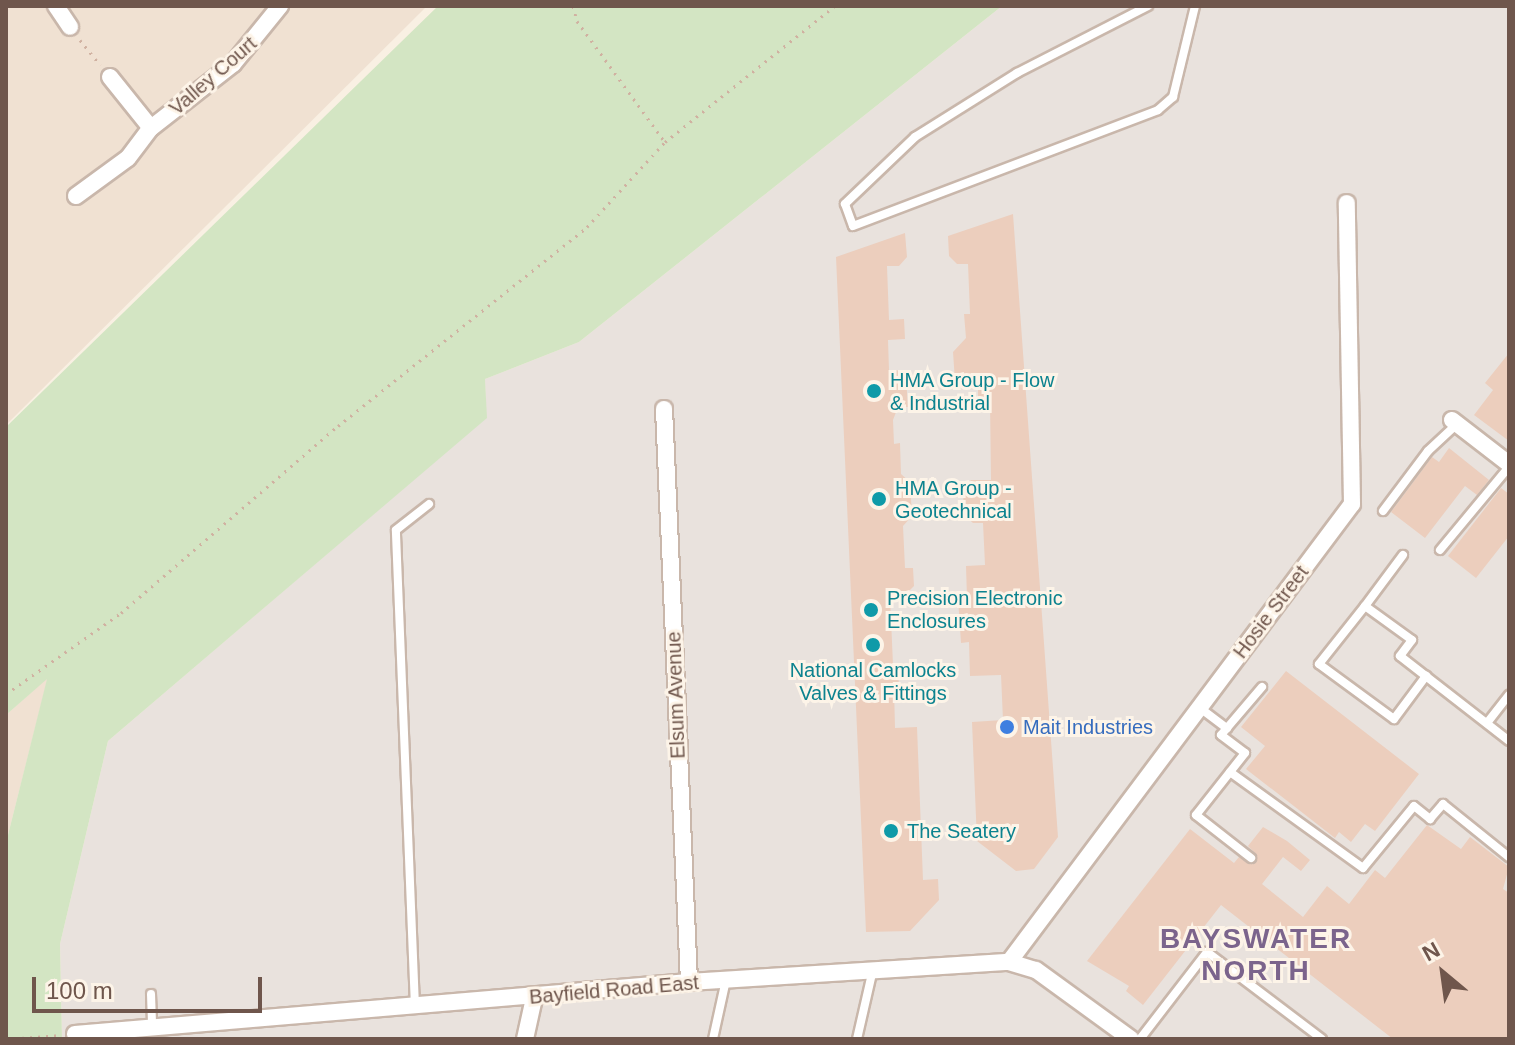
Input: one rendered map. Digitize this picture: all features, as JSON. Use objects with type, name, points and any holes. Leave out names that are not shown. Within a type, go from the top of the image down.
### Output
[{"type":"street","points":[[56,6],[70,27]]},
{"type":"street","name":"Valley Court","points":[[110,77],[151,128],[233,64],[280,6]]},
{"type":"street","points":[[76,196],[128,158],[151,128]]},
{"type":"street","name":"Hosie Street","points":[[1009,962],[1352,504],[1347,203]]},
{"type":"street","name":"Elsum Avenue","points":[[664,409],[689,982]]},
{"type":"street","points":[[1455,422],[1509,466]]},
{"type":"street","name":"Bayfield Road East","points":[[75,1034],[152,1029],[175,1033],[689,982],[1009,962],[1036,970],[1131,1039]]},
{"type":"street","points":[[525,1039],[534,998]]},
{"type":"lane","points":[[1148,6],[1017,73],[915,137],[845,204],[853,226],[1158,110],[1173,97],[1195,6]]},
{"type":"lane","points":[[1383,511],[1428,451],[1455,422]]},
{"type":"lane","points":[[1440,550],[1509,466]]},
{"type":"lane","points":[[415,1008],[396,530],[429,504]]},
{"type":"lane","points":[[1403,555],[1319,664],[1394,719],[1426,676]]},
{"type":"lane","points":[[1365,606],[1412,640],[1400,656],[1509,741]]},
{"type":"lane","points":[[1251,858],[1196,815],[1245,753],[1221,735],[1262,687]]},
{"type":"lane","points":[[1487,723],[1509,695]]},
{"type":"lane","points":[[1199,708],[1227,728]]},
{"type":"lane","points":[[1230,772],[1363,868],[1414,806],[1430,819],[1443,804],[1509,857]]},
{"type":"lane","points":[[1140,1039],[1207,952],[1322,1039]]},
{"type":"lane","points":[[857,1039],[873,969]]},
{"type":"lane","points":[[713,1039],[726,980]]},
{"type":"lane","points":[[151,994],[152,1029]]},
{"type":"path","points":[[573,6],[577,21],[665,142]]},
{"type":"path","points":[[6,694],[121,613],[338,426],[587,227],[665,142],[835,6]]},
{"type":"path","points":[[70,27],[110,77]]},
{"type":"path","points":[[6,1039],[75,1034]]},
{"type":"shaded area","points":[[6,6],[427,6],[6,425]]},
{"type":"shaded area","points":[[1002,6],[1509,6],[1509,1039],[62,1039],[60,944],[108,741],[486,418],[485,379],[579,342]]},
{"type":"shaded area","points":[[48,677],[6,843],[6,715]]},
{"type":"green space","points":[[438,6],[1002,6],[579,342],[485,379],[487,418],[108,741],[60,944],[62,1039],[6,1039],[6,843],[47,679],[6,715],[6,427]]},
{"type":"building","points":[[1013,214],[1058,837],[1034,869],[1016,871],[977,841],[972,722],[1003,720],[1001,675],[970,676],[969,642],[961,643],[958,598],[967,598],[966,566],[985,565],[983,523],[973,523],[964,515],[963,489],[971,480],[991,480],[990,401],[978,402],[978,388],[963,389],[955,381],[953,352],[966,338],[964,314],[970,314],[968,264],[957,264],[949,256],[948,236]]},
{"type":"building","points":[[905,233],[907,257],[899,266],[887,266],[889,320],[904,319],[905,339],[888,340],[889,370],[897,370],[906,378],[908,407],[898,407],[893,420],[894,444],[900,443],[901,474],[910,482],[912,516],[903,526],[905,568],[913,568],[914,586],[906,594],[890,596],[893,665],[898,664],[899,688],[894,688],[895,728],[917,727],[923,880],[938,879],[939,900],[910,931],[866,932],[836,257]]},
{"type":"building","points":[[1509,353],[1509,441],[1474,415],[1493,390],[1485,383]]},
{"type":"building","points":[[1449,448],[1489,480],[1477,495],[1465,486],[1425,538],[1391,512],[1432,457],[1439,462]]},
{"type":"building","points":[[1501,488],[1509,494],[1509,536],[1476,578],[1448,556]]},
{"type":"building","points":[[1286,671],[1419,774],[1375,831],[1365,824],[1351,842],[1339,832],[1335,838],[1246,769],[1265,746],[1241,727]]},
{"type":"building","points":[[1427,825],[1461,849],[1470,837],[1509,867],[1503,889],[1509,893],[1509,1039],[1393,1039],[1221,905],[1143,1005],[1126,991],[1129,986],[1087,961],[1190,829],[1234,863],[1239,857],[1256,863],[1257,855],[1248,846],[1263,827],[1287,841],[1310,860],[1301,871],[1283,857],[1262,884],[1303,917],[1327,886],[1349,904],[1375,870],[1385,878]]},
{"type":"place","name":"HMA Group - Flow & Industrial","points":[[874,391]]},
{"type":"place","name":"HMA Group - Geotechnical","points":[[879,499]]},
{"type":"place","name":"Precision Electronic Enclosures","points":[[871,610]]},
{"type":"place","name":"National Camlocks Valves & Fittings","points":[[873,645]]},
{"type":"place","name":"Mait Industries","points":[[1007,727]]},
{"type":"place","name":"The Seatery","points":[[891,831]]},
{"type":"district","name":"BAYSWATER NORTH","points":[[1256,955]]}]
